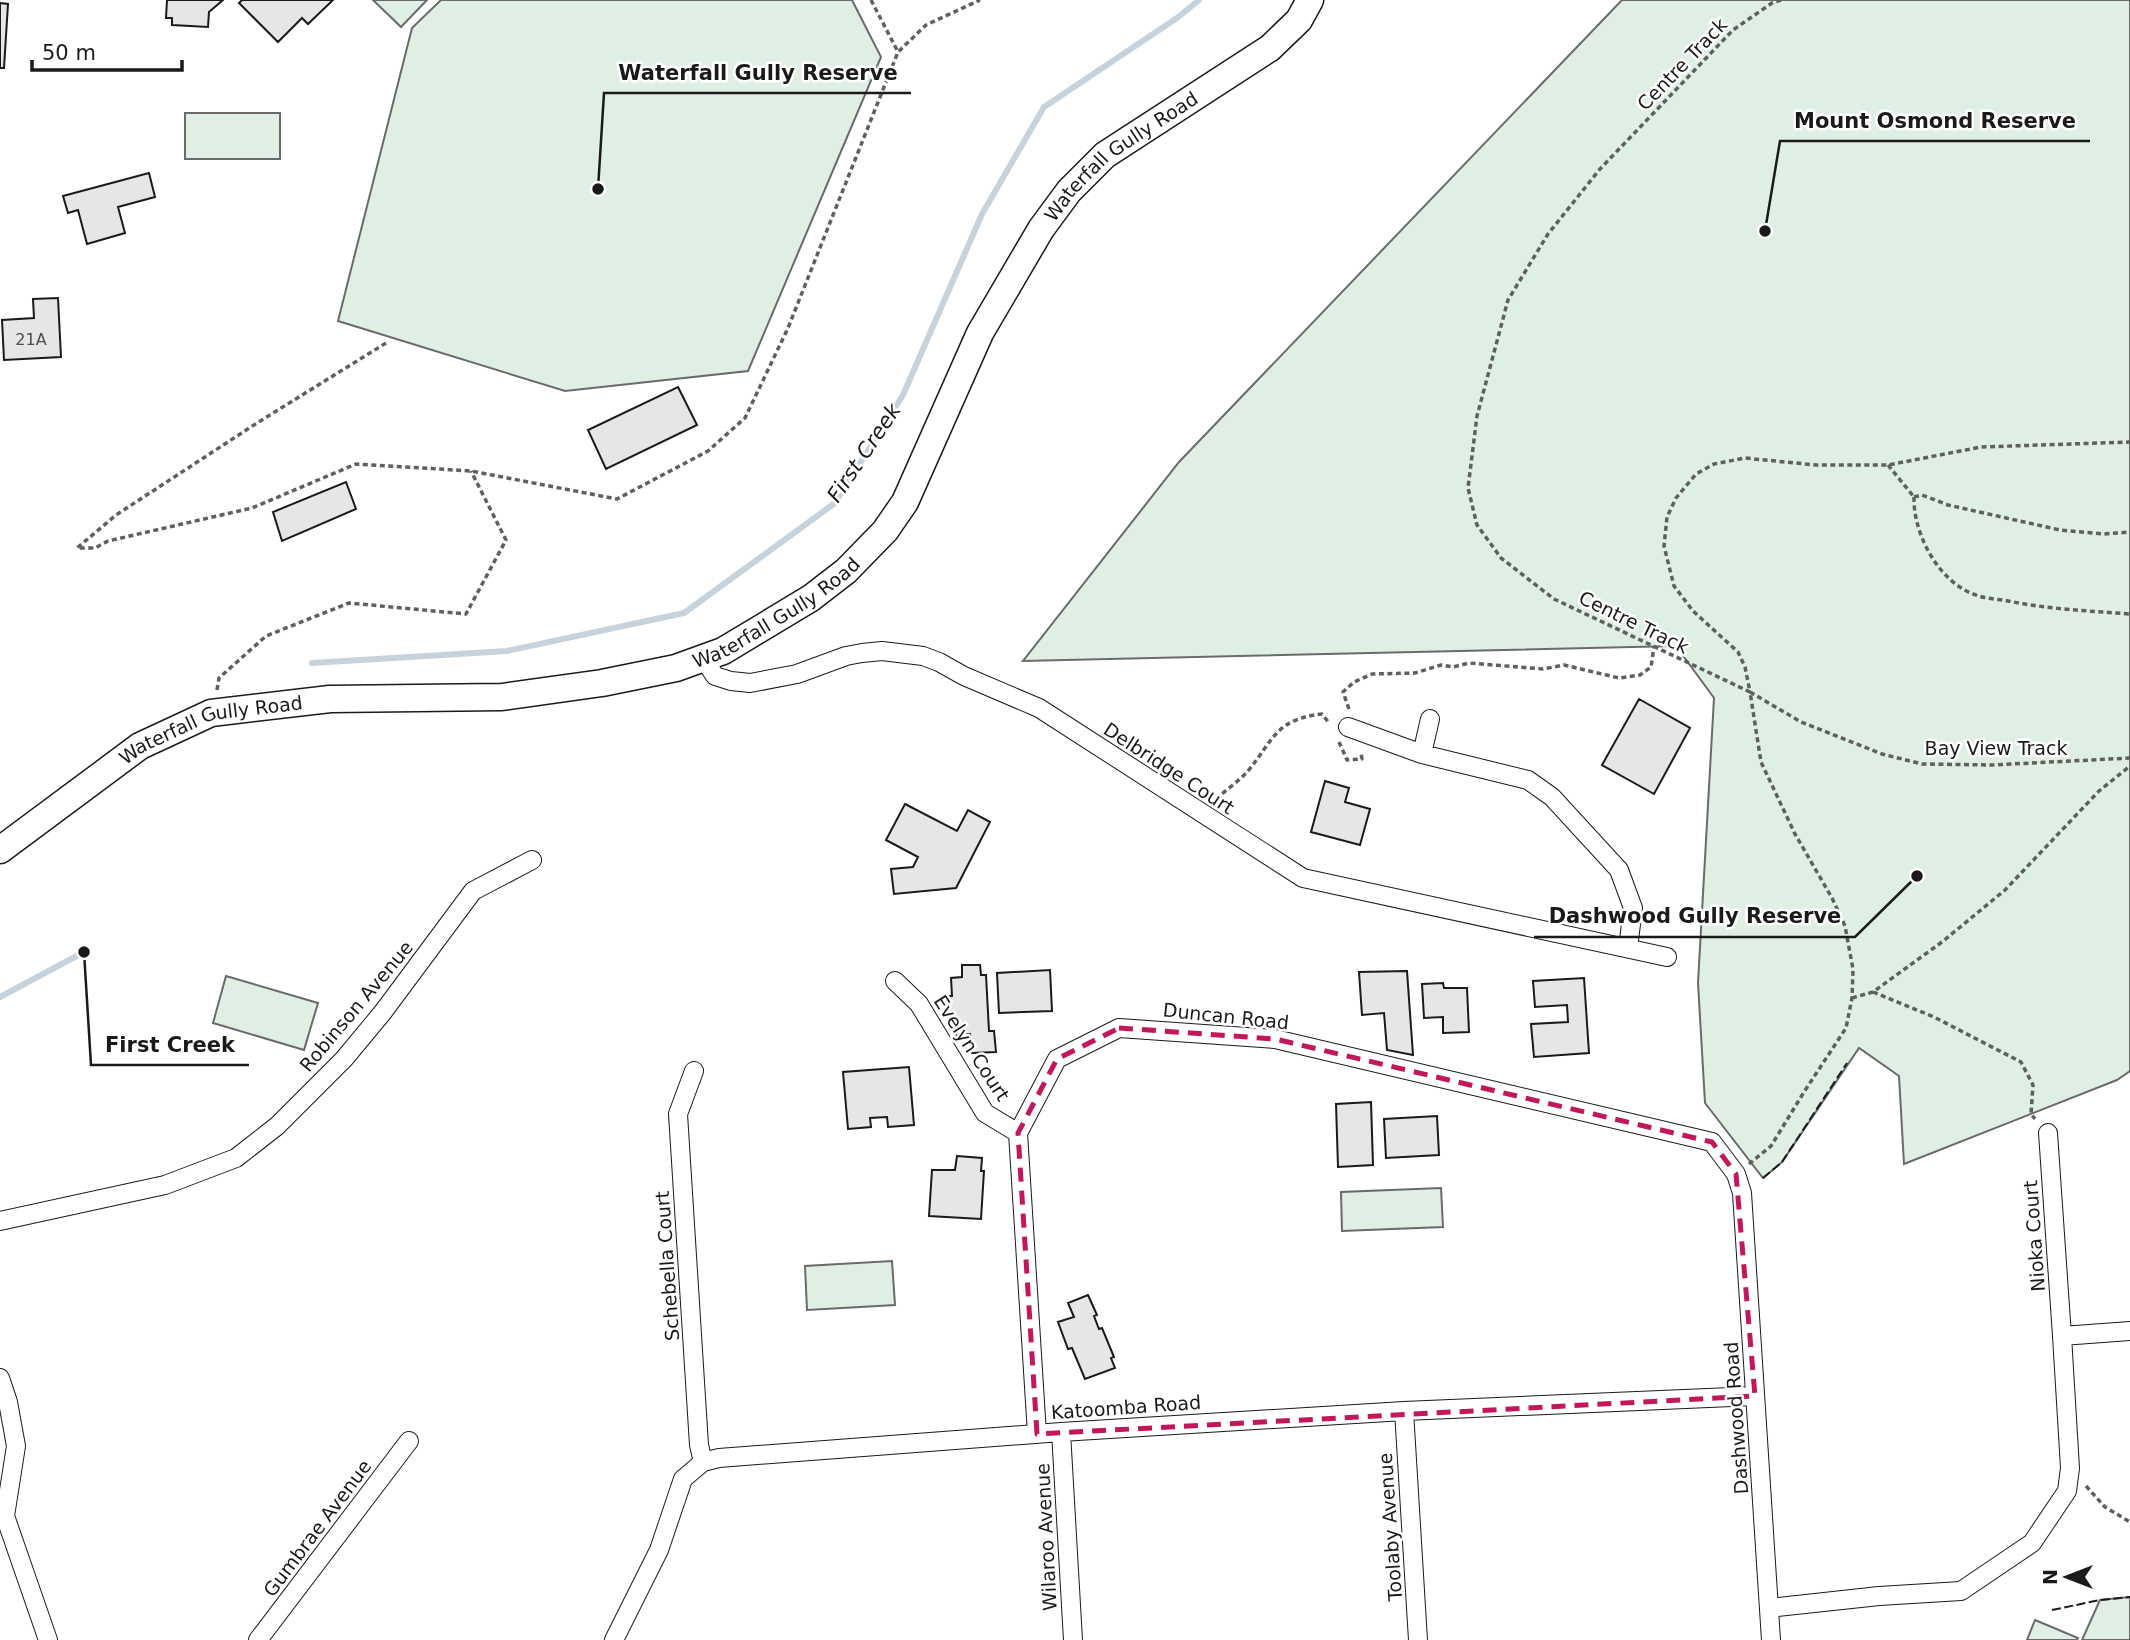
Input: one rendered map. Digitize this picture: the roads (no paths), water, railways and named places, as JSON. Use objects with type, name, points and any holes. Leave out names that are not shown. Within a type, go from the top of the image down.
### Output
[{"type":"street","name":"Waterfall Gully Road","points":[[0,849],[141,746],[211,713],[330,699],[502,697],[601,683],[676,668],[723,651],[811,598],[846,571],[885,531],[905,502],[980,332],[1041,229],[1069,191],[1105,155],[1270,48],[1299,20],[1310,0]]},
{"type":"street","name":"Delbridge Court","points":[[703,658],[715,676],[731,681],[750,682],[797,674],[862,653],[882,651],[923,656],[1039,708],[1303,878],[1667,957]]},
{"type":"street","points":[[1422,754],[1430,719]]},
{"type":"street","points":[[1345,729],[1422,754],[1528,780],[1552,797],[1619,870],[1633,908],[1628,948]]},
{"type":"street","name":"Robinson Avenue","points":[[0,1221],[165,1185],[236,1158],[277,1126],[344,1059],[383,1012],[473,891],[532,860]]},
{"type":"street","name":"Evelyn Court","points":[[895,981],[919,1004],[985,1113],[1018,1133]]},
{"type":"street","name":"Duncan Road","points":[[1018,1133],[1057,1059],[1119,1028],[1275,1039],[1712,1142],[1736,1174],[1742,1193]]},
{"type":"street","name":"Schebella Court","points":[[694,1071],[678,1114],[699,1444],[703,1462]]},
{"type":"street","points":[[1018,1133],[1037,1434]]},
{"type":"street","name":"Nioka Court","points":[[1769,1608],[1878,1596],[1961,1591],[2032,1544],[2067,1492],[2070,1468],[2048,1133]]},
{"type":"street","name":"Dashwood Road","points":[[1742,1193],[1771,1640]]},
{"type":"street","points":[[2062,1336],[2130,1331]]},
{"type":"street","points":[[0,1378],[8,1402],[16,1446],[3,1519],[48,1640]]},
{"type":"street","name":"Katoomba Road","points":[[703,1462],[719,1458],[1061,1432],[1404,1411],[1755,1396]]},
{"type":"street","name":"Toolaby Avenue","points":[[1404,1411],[1418,1640]]},
{"type":"street","name":"Wilaroo Avenue","points":[[1061,1432],[1073,1640]]},
{"type":"street","name":"Gumbrae Avenue","points":[[258,1640],[409,1441]]},
{"type":"street","points":[[614,1640],[659,1550],[683,1479],[703,1462]]},
{"type":"waterway","name":"First Creek","points":[[312,663],[507,651],[684,613],[835,503],[903,395],[982,214],[1044,107],[1177,18],[1199,0]]},
{"type":"waterway","name":"First Creek","points":[[0,997],[84,952]]},
{"type":"place","name":"Waterfall Gully Reserve","points":[[598,189]]},
{"type":"place","name":"Mount Osmond Reserve","points":[[1765,231]]},
{"type":"place","name":"Dashwood Gully Reserve","points":[[1917,876]]},
{"type":"place","name":"First Creek","points":[[84,952]]}]
